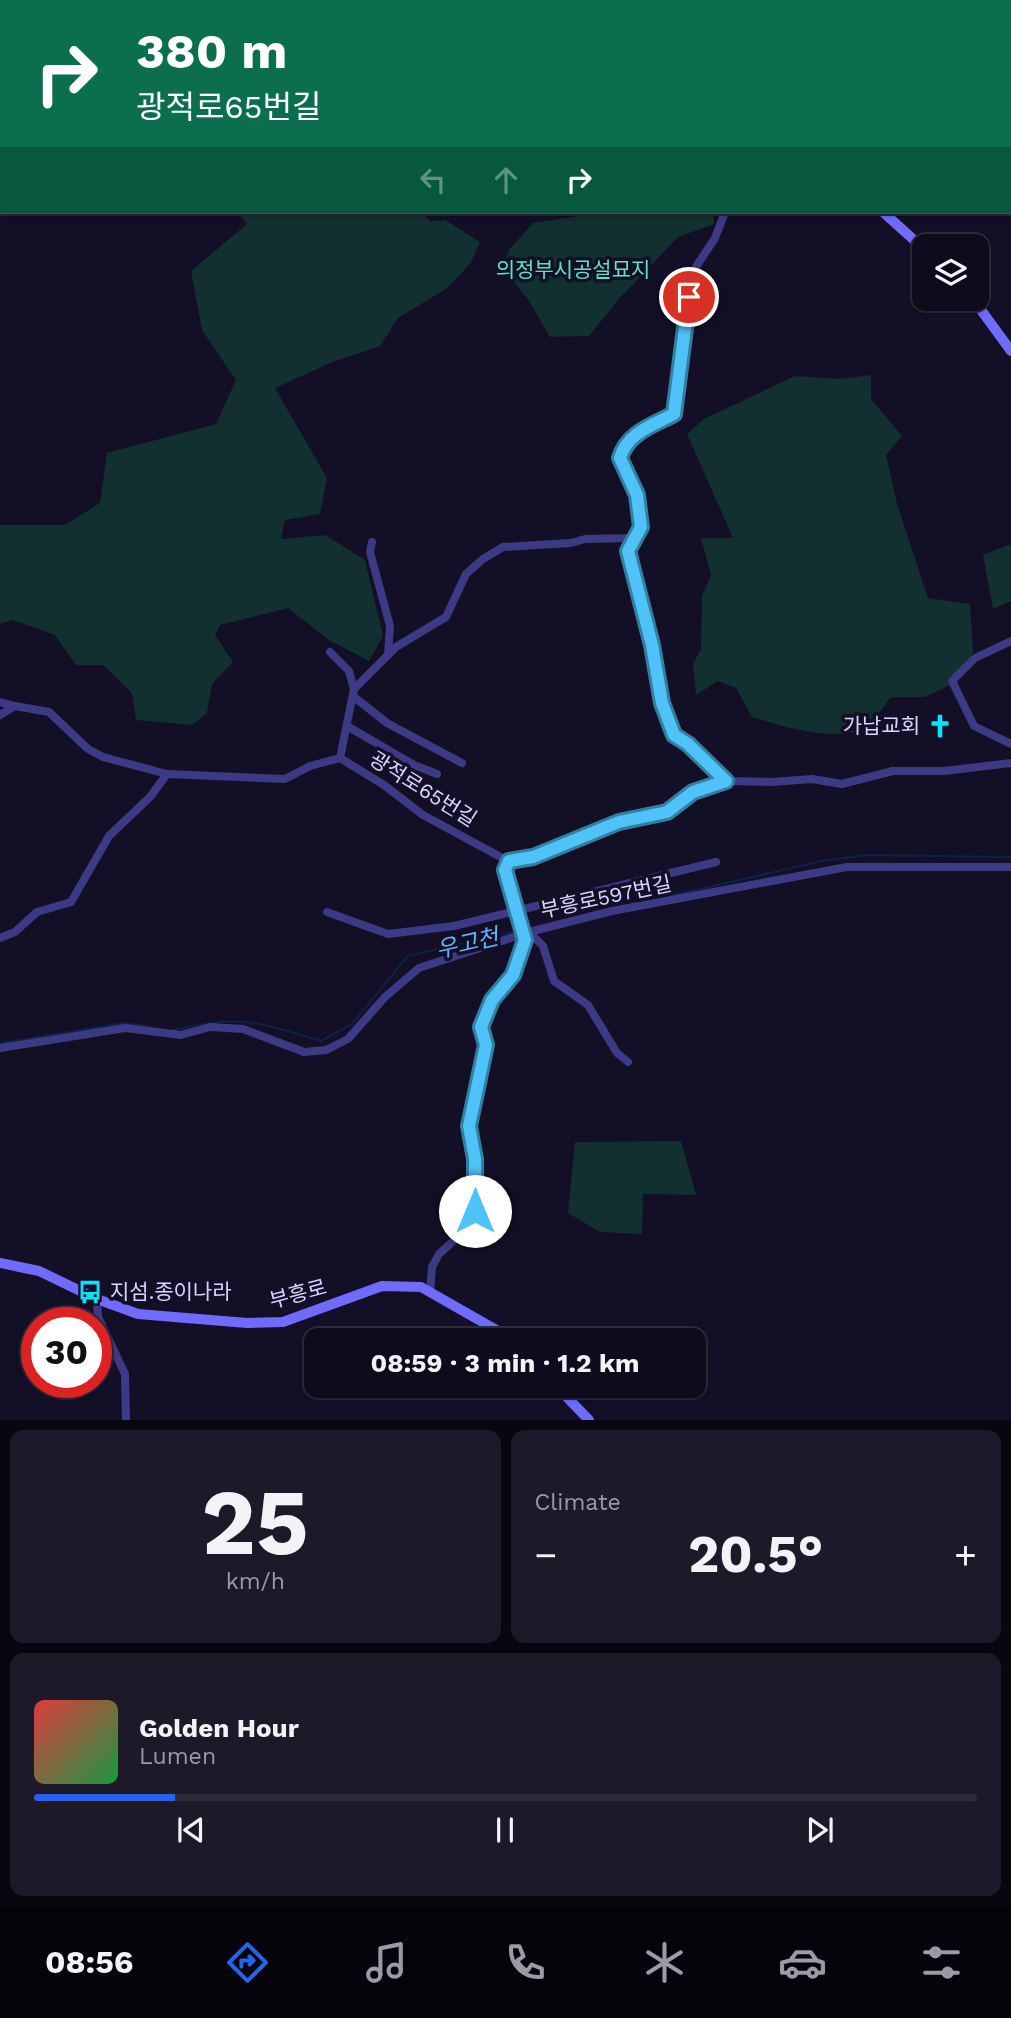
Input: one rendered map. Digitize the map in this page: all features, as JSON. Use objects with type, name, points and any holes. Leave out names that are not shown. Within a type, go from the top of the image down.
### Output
[{"type":"main road","points":[[885,214],[912,238]]},
{"type":"main road","points":[[982,311],[1008,345]]},
{"type":"main road","name":"부흥로","points":[[0,1263],[39,1271],[97,1299],[138,1314],[247,1323],[283,1322],[382,1286],[421,1287],[493,1328]]},
{"type":"main road","points":[[568,1398],[589,1419]]},
{"type":"street","points":[[724,214],[715,239],[692,273],[674,414],[636,434],[623,448],[620,458],[637,495],[641,527],[628,551],[652,645],[662,703],[674,735],[688,744],[726,781]]},
{"type":"street","points":[[353,693],[388,655],[446,617],[466,574],[503,547],[572,543],[585,538],[636,538]]},
{"type":"street","points":[[372,542],[370,552],[390,626],[388,655]]},
{"type":"street","points":[[1011,641],[975,659],[952,681],[974,726],[1011,744]]},
{"type":"street","points":[[330,652],[349,671],[353,693],[387,723],[462,763]]},
{"type":"street","name":"광적로65번길","points":[[340,758],[353,693]]},
{"type":"street","points":[[0,702],[15,706]]},
{"type":"street","points":[[0,715],[15,706]]},
{"type":"street","name":"광적로65번길","points":[[15,706],[48,712],[88,749],[103,757],[167,774],[285,779],[310,766],[340,758],[384,785],[423,815],[509,861]]},
{"type":"street","name":"광적로65번길","points":[[346,726],[414,765],[437,774]]},
{"type":"street","points":[[430,1292],[432,1267],[439,1254],[469,1227],[475,1211],[475,1159],[469,1126],[486,1045],[481,1027],[492,1000],[513,975],[525,940],[525,932],[505,870],[509,861],[533,857],[619,822],[667,812],[693,792],[726,781],[812,779],[842,784],[893,771],[944,771],[1011,763]]},
{"type":"street","points":[[0,938],[15,932],[37,912],[71,902],[109,836],[150,797],[167,774]]},
{"type":"street","points":[[327,912],[388,934],[454,926],[625,887],[716,862]]},
{"type":"street","name":"부흥로597번길","points":[[0,1048],[125,1028],[181,1035],[209,1027],[243,1029],[304,1052],[326,1050],[348,1039],[385,997],[419,968],[525,932],[612,911],[847,867],[1011,867]]},
{"type":"street","points":[[525,932],[543,946],[554,981],[588,1005],[617,1053],[628,1062]]},
{"type":"street","points":[[97,1299],[98,1317],[125,1374],[126,1419]]},
{"type":"green space","points":[[240,214],[423,214],[430,221],[445,220],[480,242],[470,264],[446,289],[398,318],[380,346],[335,361],[275,388],[327,478],[320,514],[285,520],[281,539],[325,535],[365,560],[383,636],[369,661],[329,640],[288,608],[220,625],[215,635],[233,662],[212,684],[207,713],[192,725],[136,720],[132,693],[103,665],[76,665],[55,635],[13,620],[0,624],[0,525],[65,525],[100,503],[107,453],[216,424],[236,380],[202,330],[191,271],[247,224]]},
{"type":"green space","name":"의정부시공설묘지","points":[[592,214],[713,214],[714,224],[678,237],[618,300],[589,336],[550,337],[528,299],[503,269],[509,250],[533,223]]},
{"type":"green space","points":[[871,375],[871,399],[902,436],[886,455],[897,504],[928,598],[970,604],[973,653],[950,685],[925,697],[891,697],[866,727],[854,732],[809,732],[752,717],[736,688],[718,681],[696,695],[693,664],[701,649],[702,596],[711,575],[701,538],[733,538],[687,434],[704,419],[795,376],[840,379]]},
{"type":"green space","points":[[1011,544],[1011,601],[993,609],[983,555]]},
{"type":"green space","points":[[681,1141],[696,1195],[643,1194],[642,1234],[600,1232],[568,1213],[575,1142]]},
{"type":"waterway","name":"우고천","points":[[670,896],[822,861],[867,855],[1011,857]]},
{"type":"waterway","name":"우고천","points":[[174,1030],[216,1022],[249,1022],[321,1041],[352,1024],[408,956],[517,931]]},
{"type":"waterway","name":"우고천","points":[[0,1043],[124,1023],[151,1027]]},
{"type":"place","name":"가납교회","points":[[940,726]]},
{"type":"place","name":"지섬.종이나라","points":[[90,1292]]},
{"type":"route","points":[[475,1211],[475,1159],[469,1126],[470,1110],[486,1045],[481,1027],[484,1014],[492,1000],[513,975],[525,940],[505,870],[509,861],[533,857],[619,822],[667,812],[693,792],[726,781],[688,744],[674,735],[662,703],[652,645],[628,551],[641,527],[637,495],[620,458],[623,448],[636,434],[674,414],[689,297]]}]
